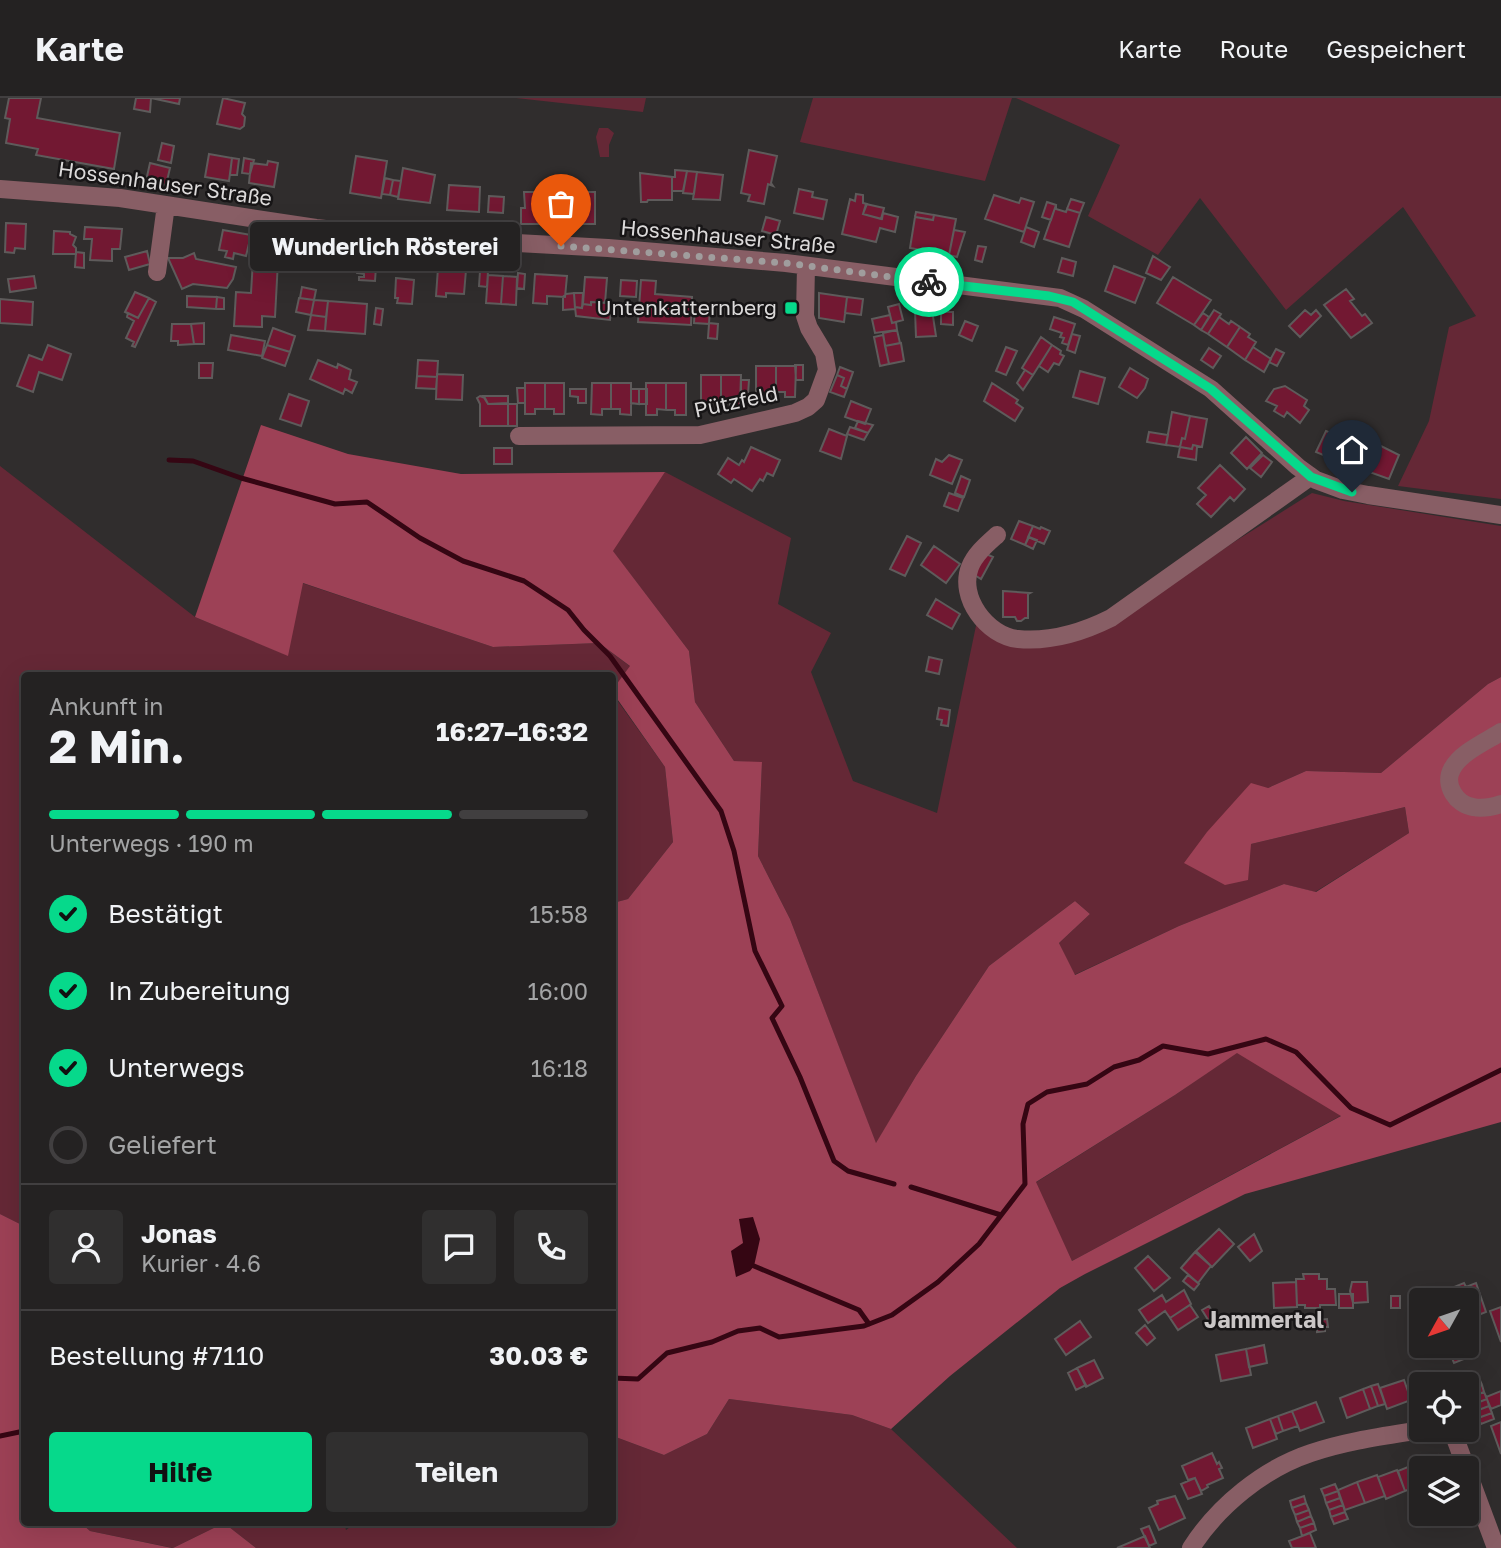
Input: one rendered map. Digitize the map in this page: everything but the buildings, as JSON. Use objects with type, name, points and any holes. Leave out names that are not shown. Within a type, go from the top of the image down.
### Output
[{"type":"street","name":"Hossenhauser Straße","points":[[0,189],[84,194],[316,228],[391,236],[621,249],[806,266],[1067,300],[1211,389],[1311,477],[1336,488],[1360,494],[1501,515]]},
{"type":"street","points":[[157,272],[171,205]]},
{"type":"street","name":"Pützfeld","points":[[519,436],[700,435],[794,413],[808,407],[816,400],[827,370],[824,353],[805,316],[806,266]]},
{"type":"street","points":[[997,534],[982,549],[967,578],[971,598],[988,625],[1015,639],[1035,639],[1085,631],[1111,618],[1311,477]]},
{"type":"street","points":[[1501,732],[1460,759],[1452,768],[1449,777],[1453,794],[1469,807],[1501,804]]},
{"type":"street","points":[[1191,1548],[1222,1509],[1250,1486],[1295,1459],[1334,1446],[1409,1432]]},
{"type":"street","points":[[1456,1442],[1496,1548]]},
{"type":"shaded area","points":[[516,98],[646,98],[643,112]]},
{"type":"shaded area","points":[[813,98],[1012,98],[985,181],[800,142]]},
{"type":"shaded area","points":[[1016,98],[1501,98],[1501,499],[1398,486],[1429,421],[1449,327],[1476,316],[1403,207],[1286,310],[1200,198],[1158,255],[1088,216],[1120,145]]},
{"type":"shaded area","points":[[599,128],[608,128],[614,133],[609,145],[609,157],[600,157],[596,137]]},
{"type":"shaded area","points":[[261,425],[348,454],[461,474],[665,472],[613,551],[689,651],[695,702],[734,761],[762,762],[758,856],[790,919],[876,1143],[916,1076],[989,966],[1075,901],[1090,914],[1059,943],[1075,975],[1179,926],[1284,884],[1316,892],[1409,833],[1405,807],[1251,844],[1248,880],[1225,885],[1184,863],[1207,832],[1251,783],[1268,788],[1306,771],[1381,773],[1488,684],[1501,677],[1501,1122],[1245,1194],[1085,1274],[1060,1288],[950,1376],[891,1429],[852,1415],[729,1399],[707,1434],[664,1455],[616,1437],[616,902],[628,899],[673,842],[665,767],[616,697],[616,685],[630,666],[599,643],[493,647],[303,583],[288,656],[195,617]],"holes":[[[1237,1053],[1341,1116],[1072,1261],[1036,1182]]]},
{"type":"shaded area","points":[[0,466],[195,617],[287,655],[302,583],[493,647],[599,643],[631,667],[616,685],[616,672],[21,672],[21,1224],[0,1214]]},
{"type":"shaded area","points":[[665,472],[791,538],[778,604],[831,633],[811,672],[853,781],[937,813],[977,621],[1007,642],[1112,625],[1312,493],[1344,501],[1501,526],[1501,677],[1488,684],[1381,773],[1306,771],[1268,788],[1251,844],[1405,807],[1409,833],[1315,892],[1284,884],[1179,926],[1074,975],[1059,943],[1090,914],[1075,901],[989,966],[916,1076],[876,1144],[790,919],[758,856],[762,763],[734,761],[695,702],[689,651],[612,550]]},
{"type":"shaded area","points":[[616,699],[665,767],[673,842],[628,899],[616,902]]},
{"type":"shaded area","points":[[1237,1052],[1342,1115],[1072,1261],[1035,1183],[1175,1095]]},
{"type":"shaded area","points":[[0,1214],[21,1224],[21,1526],[84,1526],[90,1531],[172,1548],[0,1548]]},
{"type":"shaded area","points":[[753,1217],[760,1239],[754,1266],[750,1271],[736,1277],[731,1251],[743,1243],[739,1219]]},
{"type":"shaded area","points":[[729,1399],[852,1415],[891,1429],[1017,1548],[256,1548],[228,1526],[345,1526],[346,1530],[352,1526],[616,1526],[616,1437],[664,1455],[707,1434]]},
{"type":"shaded area","points":[[84,1526],[218,1526],[173,1548],[90,1531]]},
{"type":"shaded area","points":[[218,1526],[228,1526],[256,1548],[173,1548]]},
{"type":"waterway","points":[[169,460],[193,461],[241,478],[335,504],[367,502],[420,538],[463,561],[524,581],[568,610],[610,656],[721,811],[734,851],[755,951],[782,1006],[772,1018],[800,1077],[834,1161],[848,1171],[894,1184]]},
{"type":"waterway","points":[[616,1378],[638,1379],[667,1353],[712,1342],[738,1331],[760,1328],[779,1337],[864,1326],[892,1315],[938,1282],[979,1244],[1025,1184],[1023,1124],[1028,1104],[1047,1092],[1087,1084],[1114,1067],[1139,1060],[1163,1046],[1208,1054],[1266,1039],[1296,1052],[1351,1108],[1390,1125],[1501,1070]]},
{"type":"waterway","points":[[911,1187],[1001,1215]]},
{"type":"waterway","points":[[754,1266],[859,1310],[869,1324]]},
{"type":"waterway","points":[[0,1436],[21,1432]]},
{"type":"way so far","points":[[561,246],[786,263],[929,282]]},
{"type":"place","name":"Wunderlich Rösterei","points":[[561,246]]},
{"type":"place","name":"Untenkatternberg","points":[[791,308]]},
{"type":"district","name":"Jammertal","points":[[1264,1320]]},
{"type":"route","points":[[929,282],[1049,296],[1073,302],[1211,389],[1311,477],[1352,492]]}]
